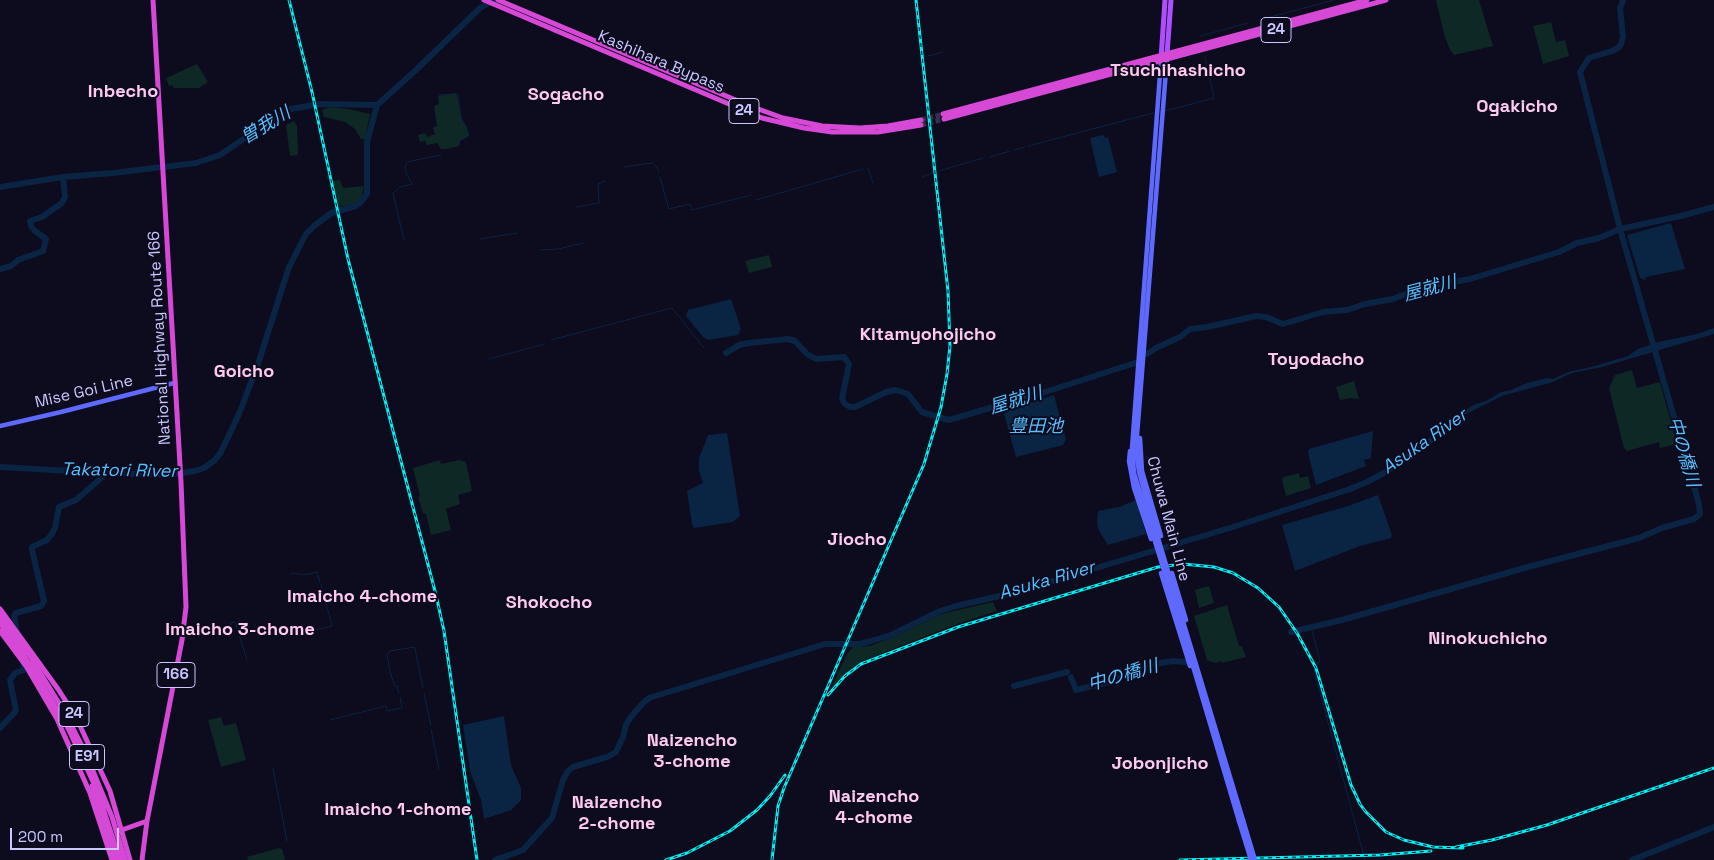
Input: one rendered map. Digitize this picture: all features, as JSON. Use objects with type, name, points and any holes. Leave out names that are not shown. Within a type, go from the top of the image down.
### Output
[{"type":"highway","name":"National Highway Route 166","points":[[142,860],[147,821],[181,645],[186,607],[181,482],[153,0]]},
{"type":"highway","name":"Kashihara Bypass","points":[[484,0],[579,38]]},
{"type":"highway","name":"Kashihara Bypass","points":[[498,0],[747,112],[782,123],[819,131],[852,133],[889,131],[921,123]]},
{"type":"highway","name":"24","points":[[1164,58],[1367,0]]},
{"type":"highway","name":"24","points":[[943,117],[1386,0]]},
{"type":"highway","name":"24","points":[[0,609],[58,688],[76,716],[110,790],[130,860]]},
{"type":"highway","name":"E91","points":[[0,616],[34,661],[65,713],[89,760],[112,817],[125,860]]},
{"type":"highway","name":"E91","points":[[0,623],[33,669],[68,728],[97,790],[120,860]]},
{"type":"highway","name":"24","points":[[0,631],[26,666],[57,720],[90,793],[113,860]]},
{"type":"highway","points":[[34,661],[70,711],[100,775],[121,830]]},
{"type":"highway","points":[[68,728],[99,807],[113,860]]},
{"type":"highway","points":[[104,834],[147,821]]},
{"type":"main road","points":[[1164,58],[1166,0]]},
{"type":"main road","points":[[1164,58],[1171,0]]},
{"type":"main road","name":"Chuwa Main Line","points":[[1164,58],[1134,420],[1132,448],[1134,473],[1147,508],[1197,681],[1255,860]]},
{"type":"main road","name":"Chuwa Main Line","points":[[1147,508],[1137,461],[1138,429],[1164,58]]},
{"type":"main road","name":"Mise Goi Line","points":[[0,426],[174,383]]},
{"type":"main road","points":[[1134,420],[1129,461],[1134,488],[1151,539]]},
{"type":"main road","points":[[1138,429],[1142,471],[1161,536]]},
{"type":"main road","points":[[1161,573],[1187,660],[1197,681]]},
{"type":"main road","points":[[1172,573],[1200,667],[1199,675]]},
{"type":"main road","name":"Chuwa Main Line","points":[[1180,618],[1199,675],[1251,860]]},
{"type":"green space","points":[[1436,0],[1479,0],[1493,46],[1454,55],[1449,48],[1444,34]]},
{"type":"green space","points":[[1551,22],[1556,42],[1565,40],[1569,56],[1543,64],[1533,26]]},
{"type":"green space","points":[[197,64],[208,82],[199,88],[174,88],[172,85],[169,86],[166,78]]},
{"type":"green space","points":[[455,93],[461,118],[467,127],[469,136],[460,141],[459,146],[447,149],[441,149],[437,143],[427,145],[425,141],[420,142],[418,135],[425,133],[427,137],[435,134],[433,128],[437,126],[434,106],[439,104],[438,96]]},
{"type":"green space","points":[[330,107],[370,114],[365,139],[361,139],[355,129],[345,122],[324,117],[322,110]]},
{"type":"green space","points":[[294,121],[297,126],[298,155],[290,156],[286,125]]},
{"type":"green space","points":[[340,180],[343,188],[364,186],[362,197],[359,201],[354,204],[338,207],[332,181]]},
{"type":"green space","points":[[769,255],[772,267],[749,273],[745,261]]},
{"type":"green space","points":[[1632,370],[1637,388],[1660,382],[1677,444],[1660,448],[1659,442],[1627,451],[1624,448],[1609,388],[1615,375]]},
{"type":"green space","points":[[1354,381],[1359,399],[1340,400],[1336,387]]},
{"type":"green space","points":[[440,460],[441,464],[459,460],[466,462],[472,491],[458,495],[460,504],[446,509],[451,530],[431,535],[426,514],[423,513],[418,497],[420,496],[413,468]]},
{"type":"green space","points":[[1299,473],[1300,478],[1308,476],[1311,488],[1286,496],[1282,480],[1284,477]]},
{"type":"green space","points":[[1209,586],[1214,603],[1199,608],[1195,590]]},
{"type":"green space","points":[[993,602],[997,611],[957,624],[865,660],[853,667],[830,690],[847,654],[853,647],[870,646],[941,614]]},
{"type":"green space","points":[[1227,605],[1239,646],[1242,646],[1246,657],[1215,663],[1207,660],[1194,616]]},
{"type":"green space","points":[[221,717],[224,726],[236,723],[246,760],[221,767],[208,720]]},
{"type":"green space","points":[[279,848],[282,849],[285,860],[248,860],[247,857]]},
{"type":"water","points":[[1103,135],[1106,138],[1108,137],[1117,172],[1099,177],[1090,138]]},
{"type":"water","points":[[1671,223],[1685,269],[1646,277],[1645,280],[1640,278],[1627,235]]},
{"type":"water","points":[[731,299],[741,329],[738,335],[709,340],[703,337],[686,316],[688,310]]},
{"type":"water","points":[[1714,328],[1714,334],[1602,367],[1572,373],[1553,382],[1502,396],[1468,413],[1425,446],[1421,445],[1473,405],[1486,401],[1501,392],[1547,378],[1553,379],[1568,372],[1628,356],[1638,349],[1658,342],[1697,334]]},
{"type":"water","name":"豊田池","points":[[1054,395],[1066,439],[1063,445],[1016,457],[1004,414],[1008,410]]},
{"type":"water","points":[[1373,431],[1371,458],[1364,460],[1366,466],[1316,485],[1308,453],[1309,449]]},
{"type":"water","points":[[727,433],[740,516],[733,522],[694,528],[687,491],[703,483],[699,471],[699,458],[708,435]]},
{"type":"water","points":[[1378,495],[1392,535],[1391,538],[1360,546],[1295,571],[1282,525],[1348,506]]},
{"type":"water","points":[[1136,500],[1146,534],[1108,545],[1099,531],[1097,523],[1098,511],[1119,507]]},
{"type":"water","points":[[504,716],[511,765],[521,788],[521,800],[511,810],[484,819],[481,800],[470,771],[463,725]]},
{"type":"waterway","name":"曽我川","points":[[0,187],[63,177],[196,163],[220,155],[291,109],[319,104],[377,105],[480,8],[494,0]]},
{"type":"waterway","points":[[1259,20],[1334,0]]},
{"type":"waterway","name":"中の橋川","points":[[1291,632],[1342,620],[1528,567],[1639,538],[1662,528],[1694,519],[1700,514],[1699,504],[1620,229],[1580,72],[1589,58],[1612,51],[1621,44],[1623,37],[1620,8],[1623,0]]},
{"type":"waterway","points":[[1200,37],[1248,23]]},
{"type":"waterway","points":[[928,56],[943,52]]},
{"type":"waterway","points":[[1165,111],[1214,98],[1205,57]]},
{"type":"waterway","points":[[439,95],[458,94],[461,117],[469,135],[460,141]]},
{"type":"waterway","name":"Takatori River","points":[[0,467],[168,475],[195,471],[204,468],[215,460],[221,452],[239,414],[258,364],[289,267],[306,234],[331,213],[356,206],[367,194],[367,142],[377,105]]},
{"type":"waterway","points":[[1028,146],[1153,113]]},
{"type":"waterway","points":[[1014,150],[1025,147]]},
{"type":"waterway","points":[[990,157],[1010,151]]},
{"type":"waterway","points":[[404,240],[393,193],[400,187],[412,184],[406,173],[405,167],[407,162],[441,155]]},
{"type":"waterway","points":[[939,171],[983,158]]},
{"type":"waterway","points":[[624,167],[652,163],[659,172]]},
{"type":"waterway","points":[[868,168],[873,183]]},
{"type":"waterway","points":[[756,200],[863,169]]},
{"type":"waterway","points":[[922,177],[934,172]]},
{"type":"waterway","points":[[0,269],[43,251],[46,239],[35,231],[30,221],[42,217],[62,203],[65,197],[63,177]]},
{"type":"waterway","points":[[660,177],[669,209],[690,204],[692,210],[751,195]]},
{"type":"waterway","points":[[576,207],[599,203],[598,184],[605,181]]},
{"type":"waterway","name":"屋就川","points":[[1147,354],[1180,337],[1190,329],[1256,316],[1266,317],[1283,324],[1323,312],[1347,310],[1365,304],[1393,299],[1421,288],[1470,279],[1559,252],[1577,243],[1599,238],[1620,229],[1714,207]]},
{"type":"waterway","points":[[480,239],[517,233]]},
{"type":"waterway","points":[[540,250],[558,249],[583,243]]},
{"type":"waterway","points":[[551,340],[672,308],[704,348]]},
{"type":"waterway","name":"屋就川","points":[[726,353],[739,345],[749,343],[788,339],[795,341],[807,354],[816,359],[844,357],[849,364],[842,399],[850,407],[855,407],[886,392],[896,390],[908,394],[922,412],[949,420],[1008,404],[1135,363]]},
{"type":"waterway","points":[[489,359],[545,344]]},
{"type":"waterway","name":"Asuka River","points":[[495,860],[523,850],[552,818],[563,780],[568,771],[573,767],[607,757],[616,752],[630,718],[649,698],[825,644],[860,644],[871,641],[891,635],[940,611],[1013,593],[1233,527],[1350,489],[1384,473],[1430,441]]},
{"type":"waterway","points":[[17,633],[14,616],[16,613],[41,606],[44,601],[32,547],[47,540],[51,535],[55,528],[59,507],[76,500],[107,473]]},
{"type":"waterway","points":[[290,574],[304,575],[317,572],[320,583]]},
{"type":"waterway","points":[[315,630],[332,626],[321,584]]},
{"type":"waterway","points":[[232,630],[230,623],[235,622],[247,660]]},
{"type":"waterway","points":[[1311,627],[1320,660],[1314,670],[1365,860]]},
{"type":"waterway","points":[[399,694],[390,672],[387,655],[390,651],[414,647],[423,688]]},
{"type":"waterway","points":[[0,728],[16,711],[10,680],[15,673],[24,670],[23,660]]},
{"type":"waterway","name":"中の橋川","points":[[1071,677],[1076,690],[1105,683],[1160,663],[1185,662]]},
{"type":"waterway","name":"中の橋川","points":[[1014,686],[1067,672]]},
{"type":"waterway","points":[[424,693],[431,726]]},
{"type":"waterway","points":[[330,720],[386,706],[387,711],[402,708],[400,697]]},
{"type":"waterway","points":[[431,729],[439,769]]},
{"type":"waterway","points":[[273,769],[287,841]]},
{"type":"waterway","points":[[1632,860],[1714,827]]},
{"type":"tunnel","points":[[921,120],[943,114]]},
{"type":"tunnel","points":[[921,125],[944,119]]},
{"type":"railway","points":[[289,0],[312,92],[348,259],[444,631],[477,860]]},
{"type":"railway","points":[[772,860],[778,806],[784,788],[924,464],[941,407],[947,374],[950,346],[948,291],[916,0]]},
{"type":"railway","points":[[828,695],[845,676],[861,664],[958,627],[1158,567],[1183,564],[1214,567],[1233,573],[1258,588],[1279,607],[1297,633],[1316,668],[1351,785],[1365,811],[1386,832],[1404,840],[1433,847],[1463,848]]},
{"type":"railway","points":[[1456,847],[1492,840],[1547,825],[1714,768]]},
{"type":"railway","points":[[666,860],[687,853],[730,831],[757,810],[785,775]]},
{"type":"railway","points":[[1180,860],[1380,855],[1431,851]]},
{"type":"district","name":"Tsuchihashicho","points":[[1178,71]]},
{"type":"district","name":"Inbecho","points":[[123,92]]},
{"type":"district","name":"Sogacho","points":[[566,95]]},
{"type":"district","name":"Ogakicho","points":[[1517,107]]},
{"type":"district","name":"Kitamyohojicho","points":[[928,335]]},
{"type":"district","name":"Toyodacho","points":[[1316,360]]},
{"type":"district","name":"Goicho","points":[[244,372]]},
{"type":"district","name":"Jiocho","points":[[857,540]]},
{"type":"district","name":"Imaicho 4-chome","points":[[362,597]]},
{"type":"district","name":"Shokocho","points":[[549,603]]},
{"type":"district","name":"Imaicho 3-chome","points":[[240,630]]},
{"type":"district","name":"Ninokuchicho","points":[[1488,639]]},
{"type":"district","name":"Naizencho 3-chome","points":[[692,751]]},
{"type":"district","name":"Jobonjicho","points":[[1160,764]]},
{"type":"district","name":"Naizencho 4-chome","points":[[874,808]]},
{"type":"district","name":"Imaicho 1-chome","points":[[398,810]]},
{"type":"district","name":"Naizencho 2-chome","points":[[617,813]]}]
